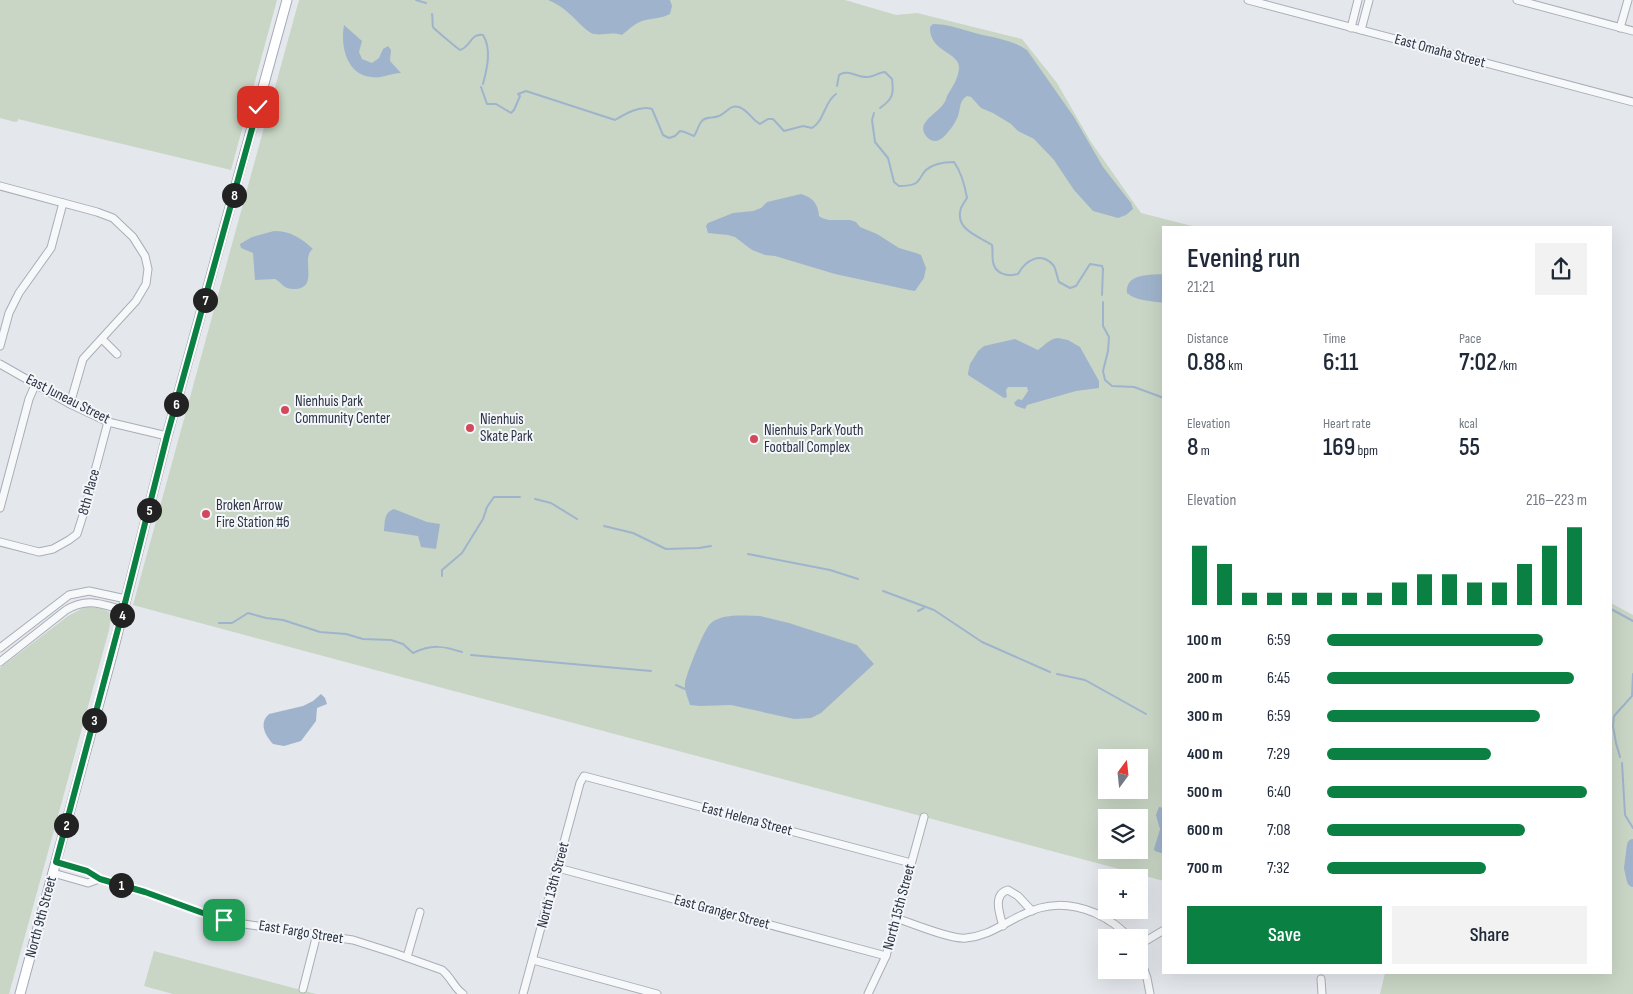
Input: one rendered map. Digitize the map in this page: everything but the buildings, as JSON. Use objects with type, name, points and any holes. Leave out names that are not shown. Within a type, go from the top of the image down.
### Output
[{"type":"main road","name":"North 9th Street","points":[[20,994],[126,599],[167,436],[287,0]]},
{"type":"street","name":"East Omaha Street","points":[[1248,0],[1633,102]]},
{"type":"street","points":[[1351,28],[1358,0]]},
{"type":"street","points":[[1361,30],[1369,0]]},
{"type":"street","points":[[1516,0],[1528,1],[1633,31]]},
{"type":"street","points":[[1620,28],[1628,0]]},
{"type":"street","points":[[0,186],[113,218],[133,237],[145,256],[148,269],[146,284],[136,300],[82,359],[70,404]]},
{"type":"street","points":[[0,346],[9,313],[19,293],[51,248],[63,203]]},
{"type":"street","points":[[102,338],[117,354]]},
{"type":"street","name":"East Juneau Street","points":[[0,364],[70,404],[108,422],[167,436]]},
{"type":"street","points":[[0,508],[29,399],[36,383]]},
{"type":"street","name":"8th Place","points":[[0,542],[39,552],[53,549],[77,534],[108,422]]},
{"type":"street","points":[[0,648],[69,595],[89,591],[126,599]]},
{"type":"street","points":[[1,661],[66,610],[77,604],[93,602],[123,610]]},
{"type":"street","name":"East Helena Street","points":[[584,776],[911,863]]},
{"type":"street","name":"North 13th Street","points":[[524,994],[580,783],[584,776]]},
{"type":"street","name":"North 15th Street","points":[[868,994],[886,956],[924,817]]},
{"type":"street","name":"East Fargo Street","points":[[56,862],[87,871],[100,879],[145,892],[217,918],[238,923],[357,941],[407,957],[442,970],[463,994]]},
{"type":"street","name":"East Granger Street","points":[[558,868],[886,956]]},
{"type":"street","name":"East Fargo Street","points":[[53,873],[88,883],[100,879]]},
{"type":"street","points":[[1003,926],[998,902],[999,897],[1004,891],[1008,890],[1018,896],[1032,911]]},
{"type":"street","points":[[896,918],[964,939],[984,935],[1044,906],[1066,904],[1088,910],[1109,919],[1120,929]]},
{"type":"street","points":[[407,957],[420,912]]},
{"type":"street","points":[[1148,940],[1162,931]]},
{"type":"street","points":[[303,989],[317,934]]},
{"type":"street","points":[[532,960],[657,994]]},
{"type":"street","points":[[1148,978],[1150,994]]},
{"type":"street","points":[[1321,979],[1322,994]]},
{"type":"green space","points":[[0,0],[277,0],[231,170],[18,119],[15,122],[0,118]]},
{"type":"green space","points":[[299,0],[845,0],[896,15],[917,13],[1022,39],[1057,83],[1091,142],[1141,213],[1192,226],[1162,226],[1162,880],[1148,877],[1148,869],[1119,869],[133,605]]},
{"type":"green space","points":[[1612,604],[1633,615],[1633,994],[1380,994],[1385,974],[1612,974]]},
{"type":"green space","points":[[85,607],[98,608],[109,612],[111,618],[109,630],[9,994],[0,994],[0,668],[68,616]]},
{"type":"green space","points":[[154,951],[316,994],[173,994],[144,986]]},
{"type":"water","points":[[548,0],[670,0],[672,6],[670,14],[639,22],[622,35],[595,34],[589,32],[563,8]]},
{"type":"water","points":[[933,24],[1002,39],[1015,43],[1027,50],[1074,117],[1103,167],[1131,203],[1133,209],[1126,215],[1118,218],[1093,211],[1074,190],[1054,160],[1034,139],[1018,131],[1011,124],[993,113],[981,108],[971,97],[967,96],[963,100],[951,129],[940,140],[936,141],[928,138],[923,131],[923,126],[945,102],[956,80],[959,68],[955,58],[934,42],[930,27]]},
{"type":"water","points":[[344,25],[362,41],[359,52],[362,59],[372,63],[379,58],[383,49],[388,46],[391,50],[390,61],[401,73],[375,77],[363,75],[356,71],[344,50]]},
{"type":"water","points":[[801,194],[809,197],[814,202],[819,216],[822,218],[856,222],[860,227],[877,234],[899,248],[921,255],[926,268],[924,278],[915,291],[835,274],[775,256],[765,255],[752,250],[735,237],[708,233],[706,226],[708,223],[733,213],[753,211],[761,208],[767,202]]},
{"type":"water","points":[[274,231],[286,232],[295,236],[313,249],[309,253],[308,258],[307,283],[303,287],[291,289],[275,279],[255,280],[253,253],[241,248],[240,244],[252,237]]},
{"type":"water","points":[[1162,274],[1162,303],[1139,299],[1127,293],[1127,286],[1134,278]]},
{"type":"water","points":[[1058,338],[1068,340],[1080,347],[1099,381],[1099,388],[1076,391],[1027,405],[1025,409],[1016,406],[1014,403],[1018,399],[1022,400],[1028,391],[1027,387],[1008,387],[1006,390],[1007,397],[1004,398],[968,375],[970,364],[978,351],[984,346],[1015,339],[1038,350],[1050,341]]},
{"type":"water","points":[[394,509],[427,522],[440,524],[436,549],[421,547],[418,536],[384,531],[388,512]]},
{"type":"water","points":[[735,616],[760,616],[789,623],[857,645],[874,664],[821,713],[811,718],[794,719],[731,705],[690,705],[685,683],[696,651],[711,623],[722,618]]},
{"type":"water","points":[[321,694],[327,704],[317,708],[316,721],[301,741],[284,746],[273,744],[264,730],[264,722],[269,714],[303,706]]},
{"type":"water","points":[[1159,807],[1162,808],[1162,853],[1154,849],[1160,829],[1156,815]]},
{"type":"waterway","points":[[416,0],[426,3]]},
{"type":"waterway","points":[[432,14],[433,27],[460,50],[475,36],[483,35],[488,53],[483,84]]},
{"type":"waterway","points":[[837,86],[839,75],[842,73],[869,77],[885,72],[892,79],[893,92],[888,102],[880,108]]},
{"type":"waterway","points":[[481,87],[487,104],[496,104],[511,113],[520,96],[518,94],[526,91],[615,120],[638,109],[652,109],[663,135],[669,138],[675,136],[680,131],[694,136],[703,120],[722,115],[736,106],[760,124],[768,119],[773,119],[784,131],[803,126],[812,128],[820,120],[832,97],[836,94]]},
{"type":"waterway","points":[[874,113],[872,120],[875,142],[888,158],[894,182],[899,186],[916,183],[926,170],[932,166],[954,162],[959,170],[967,198],[961,208],[961,222],[969,231],[992,245],[994,266],[999,272],[1006,275],[1018,274],[1025,265],[1034,259],[1044,259],[1054,266],[1059,282],[1070,288],[1076,286],[1090,264],[1102,266],[1102,295]]},
{"type":"waterway","points":[[1103,302],[1103,326],[1109,337],[1103,371],[1105,380],[1112,386],[1134,387],[1162,397]]},
{"type":"waterway","points":[[442,576],[442,570],[462,553],[494,497],[520,497]]},
{"type":"waterway","points":[[535,499],[551,503],[577,519]]},
{"type":"waterway","points":[[604,526],[633,533],[666,549],[711,546]]},
{"type":"waterway","points":[[748,554],[830,570],[858,579]]},
{"type":"waterway","points":[[883,591],[934,610],[982,642],[1050,672]]},
{"type":"waterway","points":[[918,611],[924,608]]},
{"type":"waterway","points":[[1612,610],[1633,621]]},
{"type":"waterway","points":[[219,623],[232,623],[248,613],[283,620],[320,632],[346,634],[363,639],[391,640],[403,644],[413,653],[432,647],[449,648],[462,652]]},
{"type":"waterway","points":[[471,655],[651,671]]},
{"type":"waterway","points":[[1057,674],[1085,680],[1146,714]]},
{"type":"waterway","points":[[1620,757],[1613,726],[1614,716],[1632,696],[1633,674]]},
{"type":"waterway","points":[[676,685],[685,689]]},
{"type":"waterway","points":[[1622,763],[1625,815],[1633,828]]},
{"type":"waterway","points":[[1633,845],[1630,868],[1633,881]]},
{"type":"place","name":"Nienhuis Park Community Center","points":[[285,410]]},
{"type":"place","name":"Nienhuis Skate Park","points":[[470,428]]},
{"type":"place","name":"Nienhuis Park Youth Football Complex","points":[[754,439]]},
{"type":"place","name":"Broken Arrow Fire Station #6","points":[[206,514]]},
{"type":"route","points":[[224,920],[158,896],[100,879],[90,872],[56,862],[167,436],[258,107]]}]
